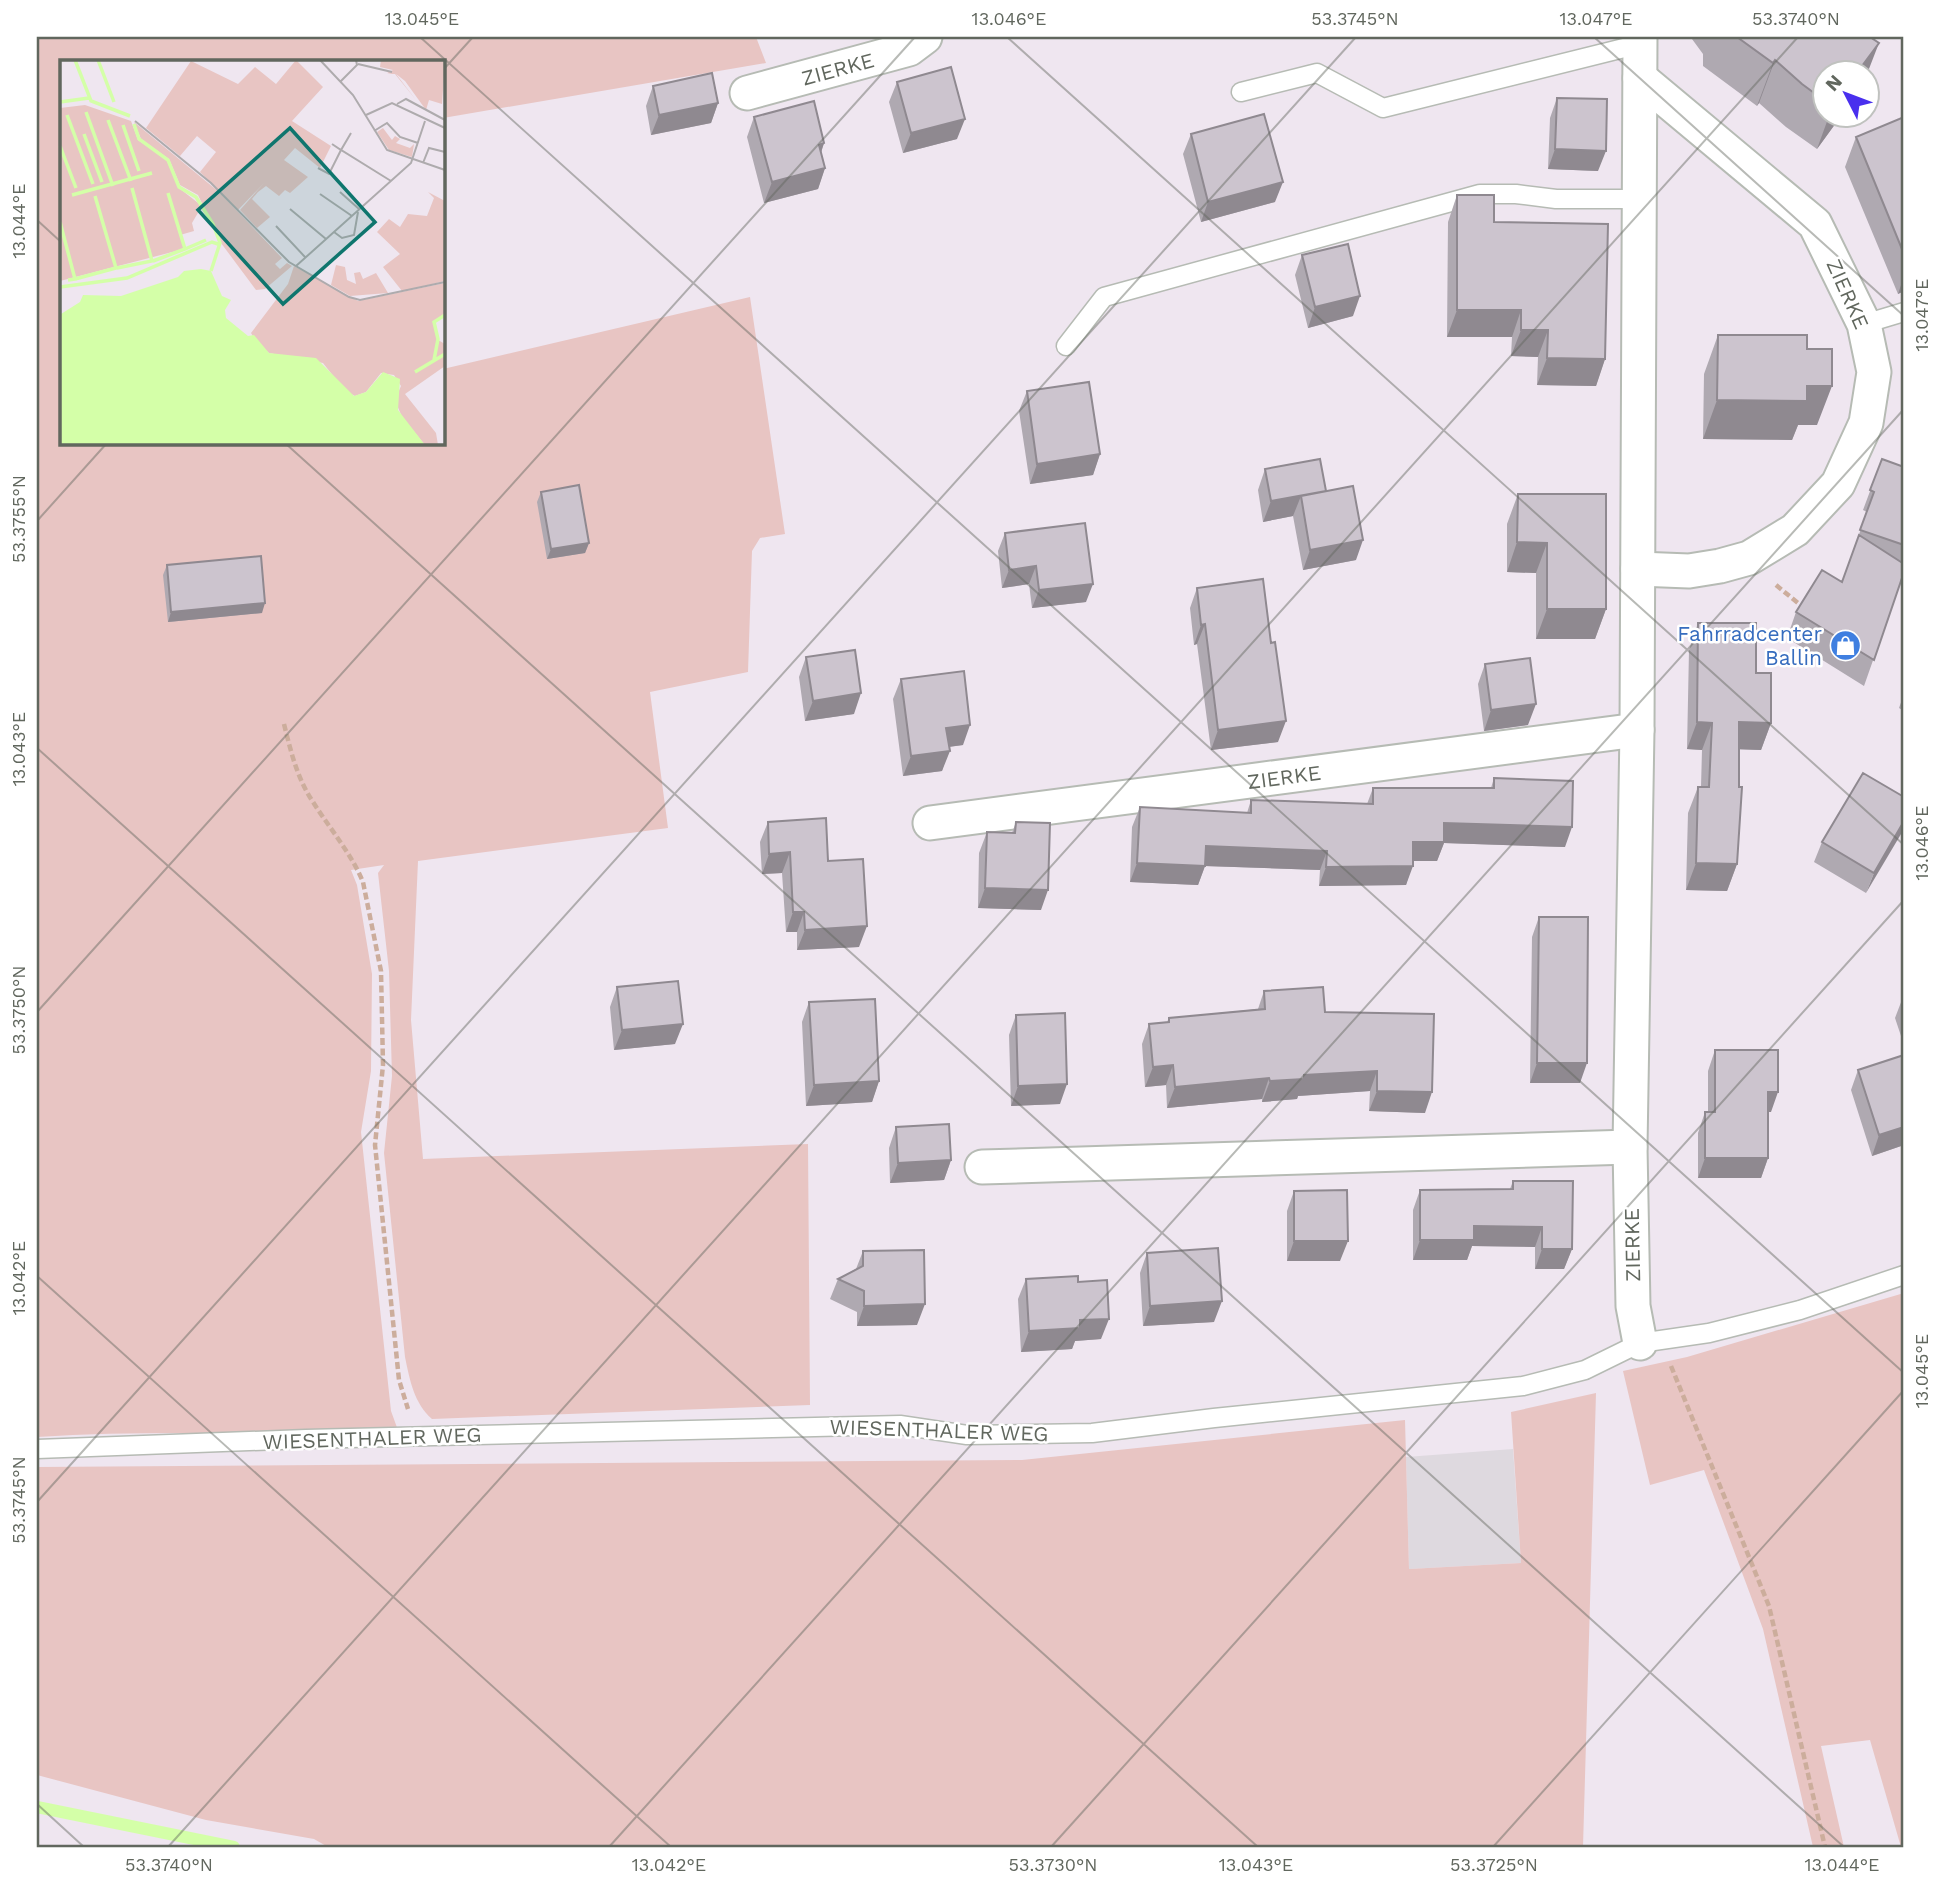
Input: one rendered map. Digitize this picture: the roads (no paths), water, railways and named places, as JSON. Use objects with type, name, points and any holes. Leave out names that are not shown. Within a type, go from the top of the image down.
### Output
[{"type":"street","name":"ZIERKE","points":[[747,93],[909,49],[925,37]]},
{"type":"street","name":"ZIERKE","points":[[1640,40],[1637,730],[1630,1147],[1633,1306],[1640,1343]]},
{"type":"street","name":"ZIERKE","points":[[1638,569],[1689,571],[1720,566],[1749,558],[1795,530],[1838,484],[1866,423],[1874,372],[1864,324],[1815,224],[1640,78]]},
{"type":"street","name":"ZIERKE","points":[[930,823],[1637,730]]},
{"type":"street","points":[[982,1167],[1630,1147]]},
{"type":"lane","points":[[1241,92],[1317,73],[1382,108],[1640,40]]},
{"type":"lane","points":[[1066,346],[1104,297],[1480,194],[1516,194],[1556,199],[1640,199]]},
{"type":"lane","points":[[1864,324],[1904,312]]},
{"type":"lane","name":"WIESENTHALER WEG","points":[[37,1449],[900,1425],[967,1435],[1092,1433],[1523,1387],[1585,1370],[1640,1343],[1709,1333],[1800,1310],[1904,1275]]},
{"type":"waterway","points":[[37,1807],[234,1847]]},
{"type":"place","name":"Fahrradcenter Ballin","points":[[1845,645]]}]
